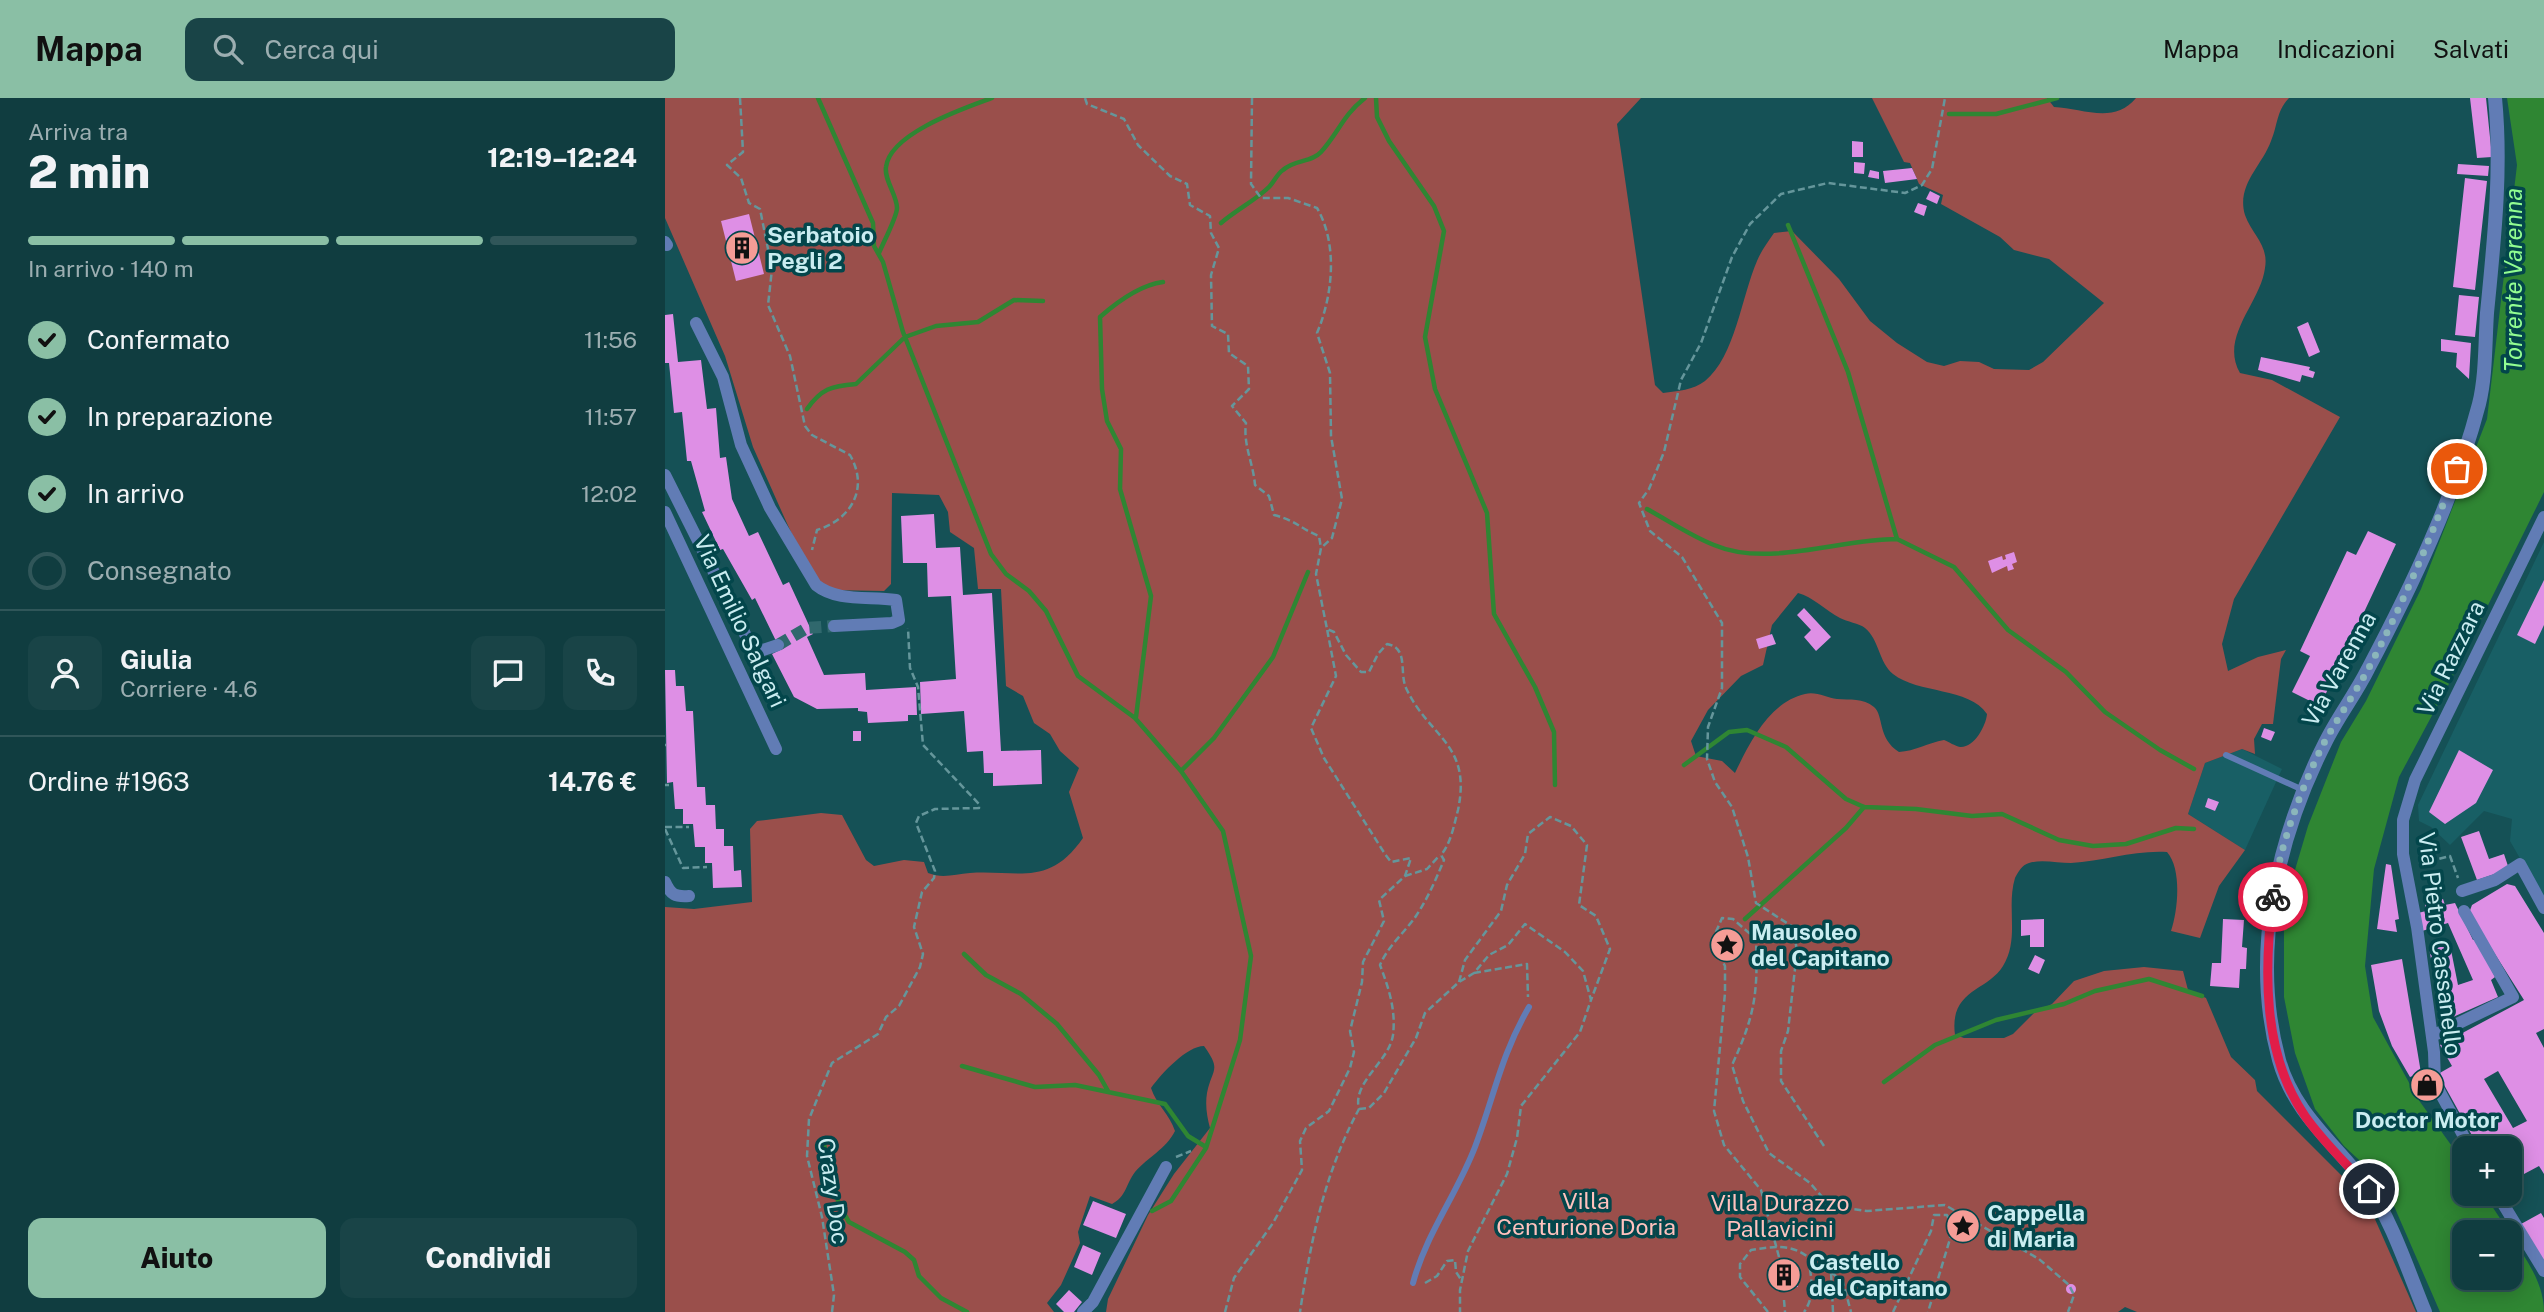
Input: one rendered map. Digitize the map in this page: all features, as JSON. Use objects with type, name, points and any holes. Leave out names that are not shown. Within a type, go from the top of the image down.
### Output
[{"type":"street","name":"Via Varenna","points":[[2425,1312],[2369,1189],[2305,1115],[2279,1059],[2269,1001],[2267,941],[2275,878],[2305,791],[2325,743],[2366,672],[2419,567],[2480,402],[2500,172],[2495,98]]},
{"type":"street","points":[[696,323],[723,377],[747,458],[770,508],[815,585],[825,592],[839,596],[895,600],[899,608],[899,620],[892,623],[834,626]]},
{"type":"street","points":[[665,475],[751,646],[763,650],[778,645]]},
{"type":"street","name":"Via Emilio Salgari","points":[[665,512],[776,749]]},
{"type":"street","name":"Via Razzara","points":[[2403,820],[2415,780],[2544,517]]},
{"type":"street","name":"Via Pietro Cassanello","points":[[2403,820],[2406,868],[2432,1036],[2435,1083],[2464,1136]]},
{"type":"street","points":[[2462,891],[2494,880],[2520,864],[2544,908]]},
{"type":"street","points":[[665,882],[670,893],[676,897],[689,896]]},
{"type":"street","points":[[2432,1036],[2512,997],[2464,911]]},
{"type":"street","points":[[1083,1312],[1093,1302],[1166,1167]]},
{"type":"street","points":[[2504,1206],[2544,1271]]},
{"type":"lane","points":[[2226,755],[2305,791]]},
{"type":"lane","points":[[1413,1283],[1420,1258],[1475,1148],[1509,1041],[1529,1007]]},
{"type":"path","points":[[740,98],[743,152],[727,165],[740,178],[749,203],[760,209],[772,269],[768,304],[790,356],[805,426],[812,435],[850,455],[860,480],[850,509],[832,525],[817,530],[811,544],[813,553]]},
{"type":"path","points":[[1086,98],[1087,104],[1124,119],[1138,145],[1170,176],[1187,184],[1190,205],[1210,216],[1210,233],[1219,248],[1211,275],[1212,326],[1228,334],[1229,353],[1248,366],[1249,389],[1232,406],[1246,423],[1243,443],[1252,460],[1255,485],[1269,496],[1274,515],[1297,521],[1307,531],[1319,536],[1321,548],[1316,581],[1336,676],[1311,728],[1324,758],[1391,862],[1411,858],[1405,876]]},
{"type":"path","points":[[1252,98],[1251,184],[1261,198],[1289,198],[1317,208],[1332,250],[1325,313],[1317,333],[1330,373],[1331,436],[1342,499],[1332,538],[1321,548]]},
{"type":"path","points":[[1823,1146],[1781,1081],[1781,1051],[1788,1031],[1797,951],[1793,927],[1756,903],[1748,857],[1733,807],[1715,782],[1707,759],[1708,727],[1722,688],[1722,623],[1682,557],[1650,531],[1639,503],[1649,489],[1664,452],[1681,380],[1701,343],[1732,257],[1750,224],[1781,194],[1828,183],[1905,193],[1922,185],[1932,169],[1945,98]]},
{"type":"path","name":"Crazy Doc","points":[[832,1312],[834,1295],[822,1217],[807,1156],[809,1119],[832,1063],[879,1034],[886,1017],[899,1006],[920,967],[923,954],[913,926],[922,892],[934,878],[935,872],[916,823],[919,816],[935,808],[979,808],[979,804],[923,745],[918,687],[910,668],[908,626]]},
{"type":"path","points":[[1226,1312],[1234,1278],[1273,1223],[1302,1170],[1300,1141],[1306,1128],[1329,1111],[1350,1068],[1354,1052],[1350,1031],[1362,982],[1363,962],[1384,921],[1379,900],[1405,876],[1427,869],[1446,849],[1460,798],[1462,781],[1451,747],[1430,724],[1406,687],[1401,652],[1395,646],[1387,644],[1369,672],[1361,672],[1346,655],[1333,632],[1327,629]]},
{"type":"path","points":[[1459,982],[1465,960],[1501,911],[1507,886],[1525,854],[1528,834],[1550,817],[1571,826],[1587,845],[1579,905],[1596,916],[1610,949],[1580,1031],[1521,1106],[1517,1138],[1507,1174],[1468,1251],[1460,1312]]},
{"type":"path","points":[[689,827],[665,828],[683,868],[707,867]]},
{"type":"path","points":[[1300,1312],[1313,1231],[1343,1139],[1359,1109],[1357,1101],[1365,1082],[1378,1066],[1393,1038],[1392,996],[1380,965],[1427,897],[1444,860],[1441,855]]},
{"type":"path","points":[[2406,868],[2450,856],[2462,891]]},
{"type":"path","points":[[1779,1257],[1761,1190],[1724,1145],[1714,1111],[1725,966],[1712,941],[1723,918],[1733,919],[1756,939],[1758,983],[1751,1024],[1733,1065],[1743,1101],[1769,1153],[1810,1183],[1831,1206],[1867,1211],[1945,1205],[2039,1259],[2069,1285],[2074,1295],[2068,1312]]},
{"type":"path","points":[[1359,1109],[1369,1108],[1384,1093],[1416,1038],[1425,1013],[1459,982],[1474,973],[1489,955],[1508,945],[1525,925],[1565,952],[1583,971],[1591,1000]]},
{"type":"path","points":[[1474,973],[1527,964],[1529,1007]]},
{"type":"path","points":[[1893,1312],[1931,1231],[1934,1215],[1947,1215],[1953,1229],[1928,1312]]},
{"type":"path","points":[[1768,1312],[1740,1277],[1740,1264],[1751,1250],[1776,1246],[1798,1250],[1808,1257],[1811,1302],[1804,1312]]},
{"type":"path","points":[[1413,1283],[1428,1282],[1437,1276],[1447,1261],[1455,1260],[1456,1272],[1462,1281]]},
{"type":"path","points":[[1833,1312],[1831,1272],[1843,1282],[1851,1312]]},
{"type":"path","points":[[1784,1300],[1785,1312]]},
{"type":"shaded area","points":[[2544,542],[2544,900],[2510,841],[2512,819],[2484,811],[2450,845],[2431,827],[2419,821],[2418,805]]},
{"type":"shaded area","points":[[2242,749],[2282,769],[2245,850],[2188,814],[2205,763]]},
{"type":"green space","points":[[665,98],[1641,98],[1617,124],[1655,385],[1663,393],[1695,386],[1705,381],[1715,370],[1731,341],[1761,254],[1774,233],[1792,231],[1839,279],[1870,321],[1927,362],[1944,366],[1960,361],[1979,362],[1994,369],[2029,370],[2043,362],[2104,303],[2049,259],[2014,250],[2000,237],[1941,204],[1943,195],[1919,184],[1910,163],[1904,162],[1872,98],[2047,98],[2054,107],[2108,113],[2118,111],[2136,98],[2289,98],[2279,114],[2271,141],[2244,194],[2245,215],[2262,246],[2266,260],[2262,281],[2238,333],[2234,346],[2235,360],[2240,373],[2272,380],[2340,417],[2234,599],[2222,644],[2228,671],[2258,657],[2286,650],[2281,659],[2273,724],[2262,724],[2254,739],[2255,754],[2242,749],[2205,763],[2188,814],[2245,850],[2219,886],[2200,938],[2171,931],[2177,901],[2177,879],[2172,859],[2167,852],[2071,863],[2039,861],[2024,865],[2015,878],[2013,889],[2012,934],[2008,955],[1996,975],[1963,1000],[1955,1020],[1955,1035],[1964,1038],[2004,1038],[2013,1034],[2034,1013],[2052,1004],[2074,981],[2104,971],[2144,967],[2183,971],[2188,990],[2206,998],[2231,1057],[2255,1080],[2257,1091],[2353,1187],[2374,1217],[2416,1312],[2137,1312],[2125,1307],[2118,1312],[1106,1312],[1108,1299],[1148,1215],[1174,1174],[1210,1128],[1206,1097],[1214,1065],[1204,1046],[1183,1055],[1151,1088],[1173,1125],[1175,1131],[1171,1137],[1135,1172],[1117,1201],[1112,1204],[1090,1196],[1078,1232],[1080,1243],[1061,1285],[1047,1303],[1054,1312],[665,1312],[665,907],[694,909],[752,902],[750,829],[757,821],[821,813],[842,815],[866,860],[874,866],[904,860],[924,862],[928,873],[939,876],[970,873],[1018,874],[1045,870],[1058,864],[1083,838],[1069,792],[1079,768],[1060,751],[1050,734],[1034,723],[1023,696],[1006,686],[1001,589],[978,589],[974,548],[950,532],[948,512],[939,495],[892,493],[891,584],[884,591],[829,590],[810,573],[753,447],[725,356],[665,218]],"holes":[[[1798,593],[1840,618],[1865,628],[1893,674],[1916,685],[1956,695],[1979,705],[1987,714],[1982,730],[1965,746],[1960,747],[1944,740],[1899,752],[1887,740],[1877,711],[1870,704],[1809,693],[1792,699],[1771,715],[1754,737],[1735,773],[1722,761],[1696,756],[1691,741],[1708,710],[1741,676],[1763,665],[1772,625]]]},
{"type":"water","name":"Torrente Varenna","points":[[2507,98],[2544,98],[2544,492],[2451,680],[2399,777],[2374,869],[2365,966],[2373,1017],[2418,1099],[2452,1146],[2452,1206],[2492,1206],[2501,1220],[2452,1220],[2452,1290],[2522,1290],[2522,1253],[2537,1280],[2544,1312],[2440,1312],[2384,1183],[2344,1146],[2315,1109],[2295,1053],[2284,997],[2284,907],[2308,826],[2341,742],[2366,701],[2421,589],[2487,419],[2517,165]]},
{"type":"building","points":[[2470,98],[2486,98],[2492,157],[2477,158]]},
{"type":"building","points":[[1852,141],[1863,142],[1863,157],[1852,157]]},
{"type":"building","points":[[1854,162],[1865,163],[1864,174],[1854,173]]},
{"type":"building","points":[[2458,164],[2489,166],[2488,176],[2457,174]]},
{"type":"building","points":[[1912,168],[1917,179],[1885,183],[1883,171]]},
{"type":"building","points":[[1870,170],[1879,172],[1879,179],[1868,177]]},
{"type":"building","points":[[2465,178],[2487,181],[2475,290],[2453,287]]},
{"type":"building","points":[[1930,191],[1940,196],[1937,204],[1926,199]]},
{"type":"building","points":[[1918,203],[1927,206],[1924,216],[1914,212]]},
{"type":"building","name":"Serbatoio Pegli 2","points":[[749,214],[764,274],[736,281],[721,221]]},
{"type":"building","points":[[2459,295],[2479,297],[2475,337],[2455,335]]},
{"type":"building","points":[[673,314],[678,362],[701,360],[707,409],[716,408],[720,458],[726,457],[732,499],[749,536],[758,532],[783,585],[789,582],[813,634],[807,637],[824,675],[865,673],[866,690],[916,687],[917,715],[908,715],[908,721],[868,723],[867,712],[858,711],[858,708],[817,709],[794,697],[772,654],[784,648],[781,641],[776,641],[755,598],[752,600],[723,549],[720,550],[702,512],[705,511],[691,461],[687,461],[682,412],[674,413],[669,363],[665,363],[665,315]]},
{"type":"building","points":[[2308,322],[2320,352],[2309,357],[2297,327]]},
{"type":"building","points":[[2441,339],[2471,343],[2469,379],[2456,367],[2457,353],[2441,351]]},
{"type":"building","points":[[2261,357],[2310,367],[2309,370],[2315,372],[2313,378],[2302,375],[2300,382],[2258,370]]},
{"type":"building","points":[[934,514],[936,548],[960,547],[963,595],[992,593],[1001,751],[1041,750],[1042,784],[993,786],[993,773],[984,773],[983,751],[967,752],[964,711],[921,714],[920,682],[956,679],[951,596],[928,597],[927,563],[903,563],[901,516]]},
{"type":"building","points":[[2368,531],[2396,544],[2320,706],[2292,692],[2310,656],[2300,651],[2347,551],[2356,555]]},
{"type":"building","points":[[2014,552],[2017,562],[2012,564],[2014,569],[2008,571],[2007,566],[1992,573],[1988,561],[2002,556],[2003,560],[2006,559],[2005,555]]},
{"type":"building","points":[[2544,580],[2544,625],[2535,644],[2517,635]]},
{"type":"building","points":[[1804,608],[1831,637],[1816,651],[1804,637],[1811,630],[1797,615]]},
{"type":"building","points":[[1772,634],[1776,644],[1759,649],[1756,639]]},
{"type":"building","points":[[665,670],[675,670],[676,686],[684,686],[686,711],[693,711],[697,787],[705,787],[706,805],[715,805],[716,829],[724,829],[724,846],[733,846],[734,871],[741,870],[742,887],[713,888],[712,863],[705,863],[705,847],[695,847],[693,824],[683,824],[683,809],[675,809],[673,782],[667,783]]},
{"type":"building","points":[[2264,728],[2275,732],[2271,741],[2261,737]]},
{"type":"building","points":[[853,731],[861,731],[861,741],[853,741]]},
{"type":"building","points":[[2459,750],[2493,770],[2476,803],[2445,824],[2429,812]]},
{"type":"building","points":[[2208,798],[2219,802],[2215,811],[2205,807]]},
{"type":"building","points":[[2479,831],[2489,859],[2504,854],[2509,869],[2477,880],[2461,837]]},
{"type":"building","points":[[2386,864],[2391,865],[2399,919],[2395,920],[2397,932],[2377,929]]},
{"type":"building","points":[[2507,884],[2515,886],[2544,933],[2544,1029],[2536,1033],[2544,1048],[2544,1174],[2539,1166],[2522,1175],[2522,1136],[2472,1136],[2438,1074],[2452,1066],[2440,1045],[2524,1000],[2469,913],[2472,905]],"holes":[[[2498,1071],[2527,1121],[2513,1128],[2484,1079]]]},
{"type":"building","points":[[2443,899],[2445,905],[2455,903],[2473,940],[2477,939],[2495,977],[2491,980],[2498,997],[2444,1021],[2429,949],[2450,945],[2458,985],[2473,980],[2448,923],[2422,931],[2418,913],[2426,911],[2425,904]]},
{"type":"building","points":[[2044,919],[2044,947],[2030,947],[2030,935],[2021,936],[2021,920]]},
{"type":"building","points":[[2223,919],[2244,920],[2242,947],[2247,948],[2246,969],[2240,969],[2239,988],[2210,986],[2212,963],[2221,963]]},
{"type":"building","points":[[2035,955],[2045,960],[2039,974],[2028,969]]},
{"type":"building","points":[[2402,959],[2421,1073],[2410,1077],[2392,1046],[2379,1011],[2371,965]]},
{"type":"building","points":[[1093,1201],[1126,1214],[1116,1238],[1083,1225]]},
{"type":"building","points":[[2541,1213],[2544,1218],[2544,1266],[2522,1226]]},
{"type":"building","points":[[1083,1245],[1101,1253],[1092,1275],[1074,1267]]},
{"type":"building","name":"Castello del Capitano","points":[[1795,1261],[1798,1287],[1774,1289],[1771,1264]]},
{"type":"building","points":[[2071,1284],[2075,1285],[2075,1293],[2071,1294],[2067,1293],[2066,1289],[2067,1285]]},
{"type":"building","points":[[1069,1290],[1082,1302],[1074,1312],[1064,1312],[1056,1304]]},
{"type":"waterway","points":[[818,98],[873,223],[874,246],[883,262],[903,332],[991,554],[1006,574],[1029,591],[1046,611],[1078,676],[1135,718],[1181,771],[1223,831],[1251,956],[1240,1040],[1206,1148],[1171,1201],[1152,1211]]},
{"type":"waterway","points":[[879,253],[897,208],[886,172],[891,155],[900,143],[914,133],[992,98]]},
{"type":"waterway","points":[[1221,223],[1264,192],[1288,167],[1313,158],[1321,152],[1351,111],[1365,98]]},
{"type":"waterway","points":[[1376,98],[1377,117],[1389,141],[1434,206],[1444,231],[1425,337],[1435,389],[1487,513],[1494,614],[1535,687],[1554,732],[1555,785]]},
{"type":"waterway","points":[[1949,114],[1996,114],[2057,98]]},
{"type":"waterway","points":[[1788,225],[1848,372],[1897,539],[1954,567],[2008,630],[2066,672],[2105,712],[2160,750],[2194,769]]},
{"type":"waterway","points":[[1136,717],[1151,596],[1120,489],[1121,449],[1107,421],[1102,389],[1100,317],[1137,290],[1163,282]]},
{"type":"waterway","points":[[807,409],[827,390],[856,384],[905,337],[936,326],[978,322],[1014,300],[1043,301]]},
{"type":"waterway","points":[[1647,509],[1714,545],[1757,554],[1897,539]]},
{"type":"waterway","points":[[1181,771],[1214,738],[1273,657],[1308,572]]},
{"type":"waterway","points":[[1684,765],[1729,732],[1747,730],[1786,747],[1846,799],[1864,807],[1916,809],[1972,816],[2002,814],[2059,840],[2093,846],[2126,844],[2176,828],[2194,829]]},
{"type":"waterway","points":[[1745,919],[1846,828],[1864,807]]},
{"type":"waterway","points":[[964,954],[986,975],[1021,994],[1057,1024],[1099,1075],[1108,1091]]},
{"type":"waterway","points":[[1884,1082],[1935,1045],[1996,1020],[2064,1004],[2095,991],[2149,979],[2202,996]]},
{"type":"waterway","points":[[962,1066],[1035,1087],[1075,1085],[1165,1104],[1188,1136],[1206,1147]]},
{"type":"waterway","points":[[824,1144],[839,1205],[849,1222],[905,1252],[914,1260],[919,1276],[941,1298],[967,1312]]},
{"type":"tunnel","points":[[778,645],[807,628],[834,626]]},
{"type":"way so far","points":[[2273,897],[2275,878],[2306,786],[2325,743],[2366,672],[2419,567],[2457,469]]},
{"type":"place","name":"Serbatoio Pegli 2","points":[[742,248]]},
{"type":"place","name":"Mausoleo del Capitano","points":[[1727,945]]},
{"type":"place","name":"Doctor Motor","points":[[2427,1085]]},
{"type":"place","name":"Cappella di Maria","points":[[1963,1226]]},
{"type":"place","name":"Castello del Capitano","points":[[1784,1275]]},
{"type":"route","points":[[2273,897],[2267,941],[2269,1001],[2279,1059],[2305,1115],[2369,1189]]},
{"type":"park label","name":"Villa Centurione Doria","points":[[1586,1214]]},
{"type":"park label","name":"Villa Durazzo Pallavicini","points":[[1780,1216]]}]
